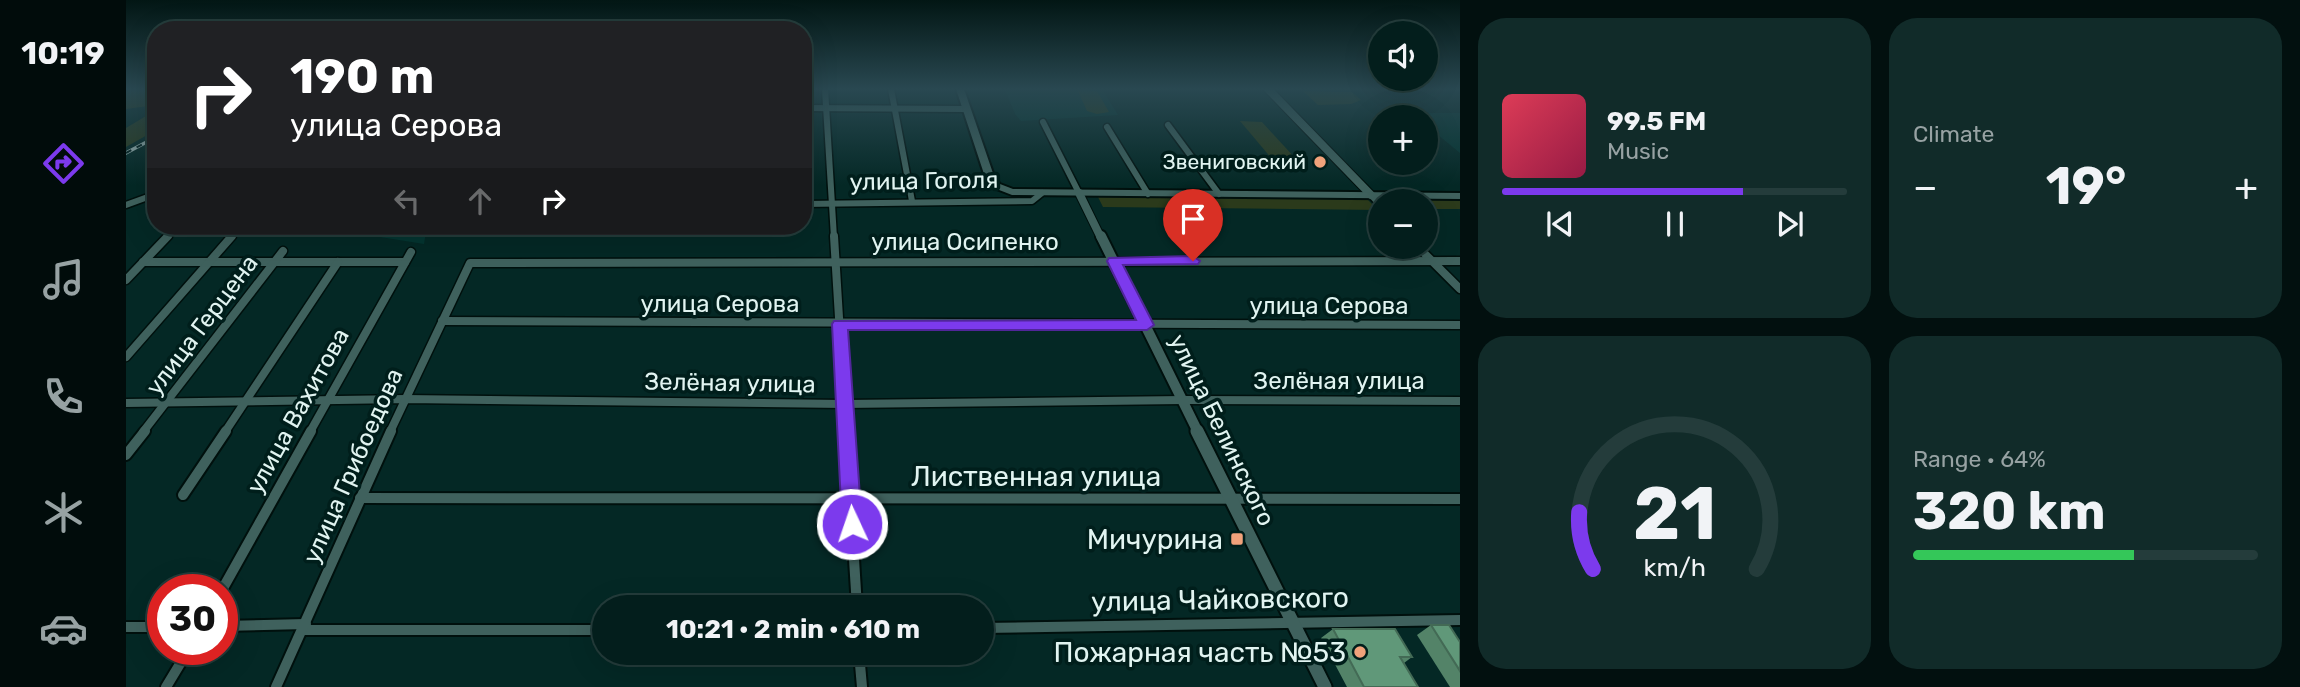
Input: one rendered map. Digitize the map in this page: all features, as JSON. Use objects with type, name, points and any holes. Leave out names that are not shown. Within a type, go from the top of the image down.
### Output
[{"type":"main road","name":"улица Гоголя","points":[[971,121],[991,180],[1004,190],[1042,193],[1368,195]]},
{"type":"main road","name":"улица Гоголя","points":[[1438,196],[1460,196]]},
{"type":"street","points":[[827,121],[856,595]]},
{"type":"street","points":[[897,121],[912,201]]},
{"type":"street","points":[[1299,121],[1368,192]]},
{"type":"street","points":[[1043,122],[1079,193]]},
{"type":"street","points":[[1168,125],[1219,194]]},
{"type":"street","points":[[1107,127],[1148,194]]},
{"type":"street","name":"улица Гоголя","points":[[812,204],[1032,201],[1042,193]]},
{"type":"street","name":"улица Белинского","points":[[1079,193],[1325,687]]},
{"type":"street","points":[[126,205],[147,197]]},
{"type":"street","points":[[126,280],[169,235]]},
{"type":"street","points":[[126,357],[233,235]]},
{"type":"street","name":"улица Герцена","points":[[126,455],[283,251]]},
{"type":"street","name":"улица Вахитова","points":[[231,574],[411,252]]},
{"type":"street","points":[[1431,261],[1460,289]]},
{"type":"street","name":"улица Осипенко","points":[[470,264],[1460,261]]},
{"type":"street","points":[[143,262],[405,262]]},
{"type":"street","points":[[183,495],[338,262]]},
{"type":"street","name":"улица Грибоедова","points":[[276,687],[405,399],[470,264]]},
{"type":"street","name":"улица Серова","points":[[442,321],[1460,325]]},
{"type":"street","name":"Зелёная улица","points":[[126,403],[405,399],[844,404],[1183,400],[1460,401]]},
{"type":"street","name":"Лиственная улица","points":[[360,498],[1460,499]]},
{"type":"street","name":"улица Чайковского","points":[[994,628],[1460,620]]},
{"type":"street","points":[[238,626],[592,630]]},
{"type":"street","points":[[126,627],[147,627]]},
{"type":"street","points":[[166,687],[179,665]]},
{"type":"street","points":[[860,665],[862,687]]},
{"type":"shaded area","points":[[138,121],[147,121],[147,135],[126,147],[126,128]]},
{"type":"shaded area","points":[[1240,121],[1262,122],[1296,159],[1272,159]]},
{"type":"shaded area","points":[[1438,121],[1460,121],[1460,153],[1438,135]]},
{"type":"shaded area","points":[[1097,195],[1368,200],[1368,210],[1103,207]]},
{"type":"shaded area","points":[[1438,199],[1460,199],[1460,209],[1438,209]]},
{"type":"shaded area","points":[[367,235],[426,235],[424,244]]},
{"type":"building","points":[[1431,625],[1449,625],[1460,642],[1460,671]]},
{"type":"building","points":[[1333,629],[1395,629],[1412,657],[1400,657],[1418,687],[1364,687]]},
{"type":"railway","points":[[126,153],[147,142]]},
{"type":"place","name":"Звениговский","points":[[1320,162]]},
{"type":"place","name":"Мичурина","points":[[1237,539]]},
{"type":"place","name":"Пожарная часть №53","points":[[1360,652]]},
{"type":"route","points":[[852,524],[839,324],[1147,325],[1114,261],[1193,261]]}]
